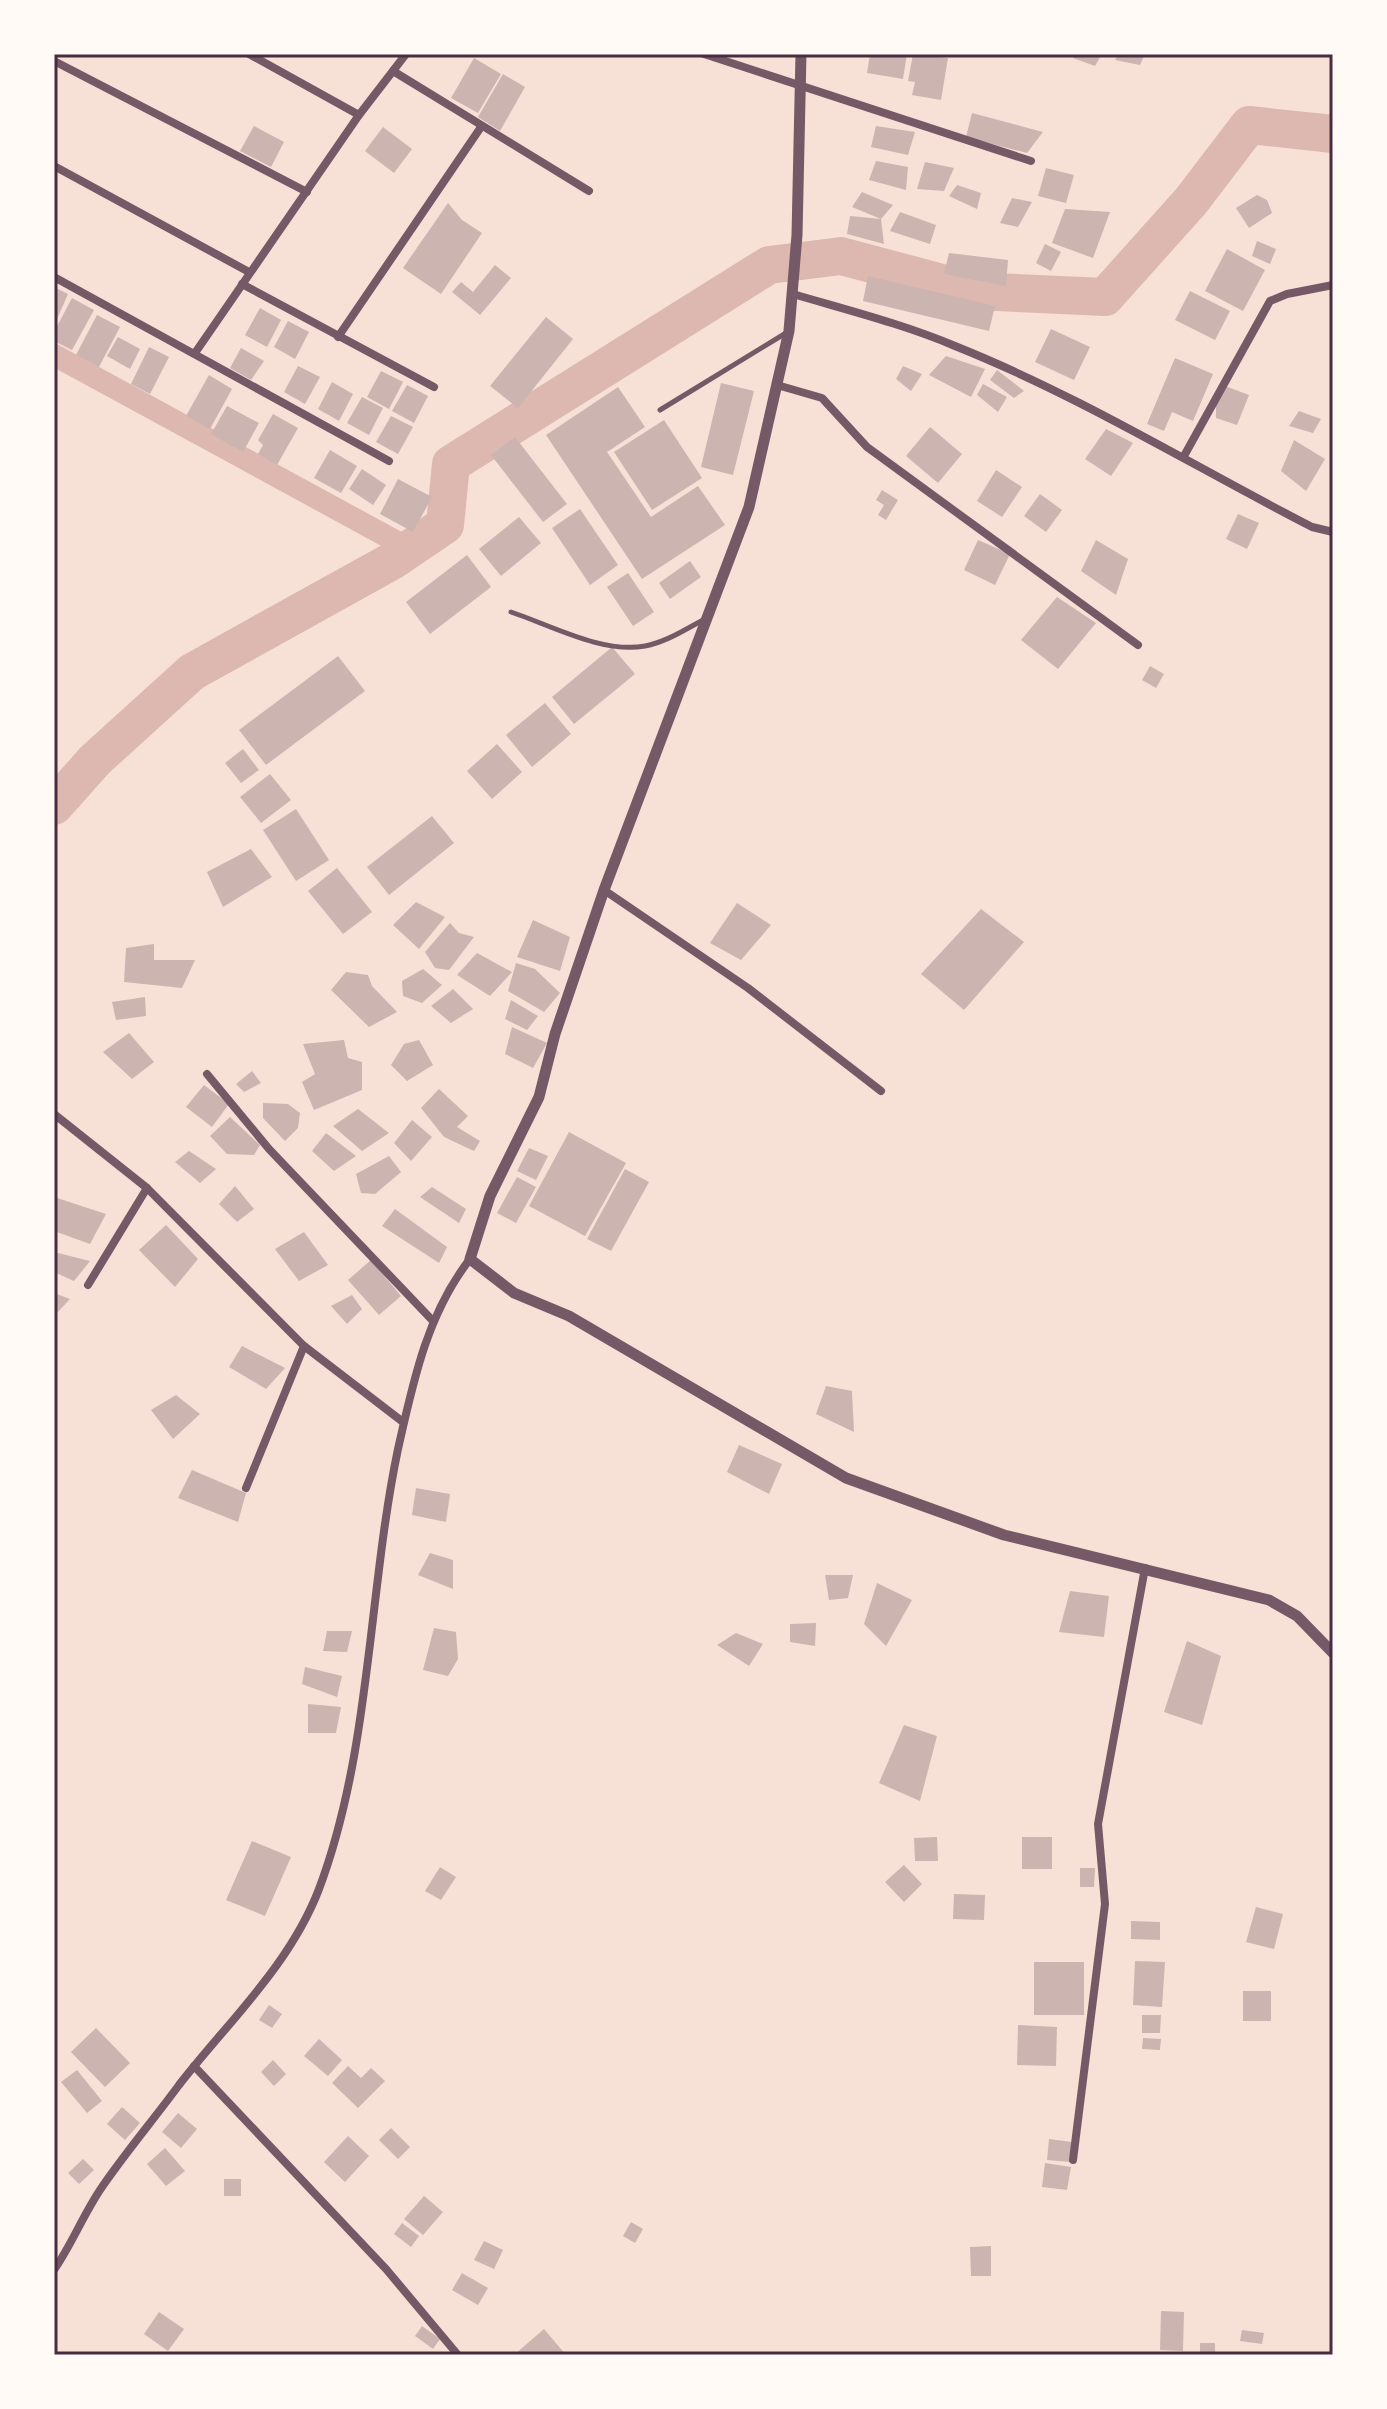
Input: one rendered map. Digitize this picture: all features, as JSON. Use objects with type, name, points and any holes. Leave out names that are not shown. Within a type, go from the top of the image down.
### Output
[{"type":"street","points":[[249,54],[359,115]]},
{"type":"street","points":[[195,353],[359,115],[406,54]]},
{"type":"street","points":[[704,54],[1031,161]]},
{"type":"street","points":[[54,2270],[101,2188],[194,2066],[287,1956],[318,1891],[338,1831],[403,1422],[433,1321],[451,1283],[470,1259],[490,1196],[539,1097],[555,1034],[604,890],[749,507],[789,331],[797,235],[801,54]]},
{"type":"street","points":[[54,61],[307,192]]},
{"type":"street","points":[[393,71],[589,191]]},
{"type":"street","points":[[338,337],[481,127]]},
{"type":"street","points":[[54,166],[249,272]]},
{"type":"street","points":[[54,277],[389,461]]},
{"type":"street","points":[[242,284],[434,387]]},
{"type":"street","points":[[1184,456],[1270,301],[1287,294],[1333,285]]},
{"type":"street","points":[[793,294],[952,344],[1099,412],[1312,527],[1333,532]]},
{"type":"street","points":[[777,385],[822,398],[867,447],[1138,645]]},
{"type":"street","points":[[604,890],[748,988],[881,1091]]},
{"type":"street","points":[[207,1074],[269,1149],[433,1321]]},
{"type":"street","points":[[54,1114],[147,1188],[304,1346],[403,1422]]},
{"type":"street","points":[[88,1285],[147,1188]]},
{"type":"street","points":[[470,1259],[514,1293],[569,1316],[846,1478],[1004,1535],[1269,1600],[1297,1616],[1333,1653]]},
{"type":"street","points":[[246,1488],[304,1346]]},
{"type":"street","points":[[1073,2160],[1105,1904],[1098,1824],[1145,1568]]},
{"type":"street","points":[[194,2066],[386,2269],[458,2355]]},
{"type":"lane","points":[[660,410],[789,331]]},
{"type":"lane","points":[[511,612],[590,639],[632,647],[665,640],[706,619]]},
{"type":"building","points":[[870,54],[907,54],[903,79],[867,73]]},
{"type":"building","points":[[913,54],[948,58],[941,100],[912,95],[915,82],[908,81]]},
{"type":"building","points":[[1075,54],[1102,54],[1095,66],[1073,58]]},
{"type":"building","points":[[1119,54],[1145,54],[1140,65],[1115,60]]},
{"type":"building","points":[[474,58],[501,74],[478,113],[451,98]]},
{"type":"building","points":[[503,74],[525,87],[500,131],[478,117]]},
{"type":"building","points":[[972,113],[1043,132],[1027,153],[966,137]]},
{"type":"building","points":[[254,126],[284,142],[271,167],[240,151]]},
{"type":"building","points":[[876,126],[915,132],[908,155],[871,147]]},
{"type":"building","points":[[383,127],[412,149],[394,173],[365,151]]},
{"type":"building","points":[[876,161],[908,167],[906,190],[869,180]]},
{"type":"building","points":[[925,162],[954,168],[944,191],[917,189]]},
{"type":"building","points":[[1046,168],[1074,175],[1066,203],[1038,196]]},
{"type":"building","points":[[957,185],[981,193],[977,209],[949,196]]},
{"type":"building","points":[[862,192],[893,205],[881,219],[852,207]]},
{"type":"building","points":[[1257,195],[1267,200],[1272,213],[1249,228],[1236,208]]},
{"type":"building","points":[[1012,198],[1032,202],[1018,227],[1000,223]]},
{"type":"building","points":[[448,203],[462,220],[482,233],[441,294],[403,268]]},
{"type":"building","points":[[1065,209],[1110,212],[1093,258],[1052,243]]},
{"type":"building","points":[[900,212],[936,225],[930,244],[890,231]]},
{"type":"building","points":[[850,216],[881,219],[884,244],[847,234]]},
{"type":"building","points":[[1257,241],[1276,249],[1270,264],[1252,256]]},
{"type":"building","points":[[1045,244],[1061,252],[1051,271],[1036,263]]},
{"type":"building","points":[[1227,249],[1265,270],[1243,311],[1205,291]]},
{"type":"building","points":[[949,253],[1008,260],[1006,286],[944,274]]},
{"type":"building","points":[[495,265],[511,278],[480,315],[452,292],[461,282],[473,292]]},
{"type":"building","points":[[868,276],[995,306],[989,331],[863,301]]},
{"type":"building","points":[[54,287],[68,294],[57,319],[54,317]]},
{"type":"building","points":[[1190,291],[1230,311],[1215,340],[1175,320]]},
{"type":"building","points":[[72,298],[94,310],[72,350],[54,341],[54,332]]},
{"type":"building","points":[[260,308],[281,320],[267,347],[245,335]]},
{"type":"building","points":[[97,315],[120,327],[99,367],[76,355]]},
{"type":"building","points":[[546,317],[573,339],[518,408],[490,386]]},
{"type":"building","points":[[288,321],[309,332],[295,359],[274,347]]},
{"type":"building","points":[[1051,329],[1090,347],[1074,380],[1035,362]]},
{"type":"building","points":[[118,337],[140,349],[130,369],[107,356]]},
{"type":"building","points":[[149,347],[169,357],[150,394],[131,384]]},
{"type":"building","points":[[241,348],[264,361],[251,380],[230,368]]},
{"type":"building","points":[[946,356],[985,369],[971,397],[929,375]]},
{"type":"building","points":[[1175,358],[1213,374],[1193,421],[1172,412],[1164,431],[1147,424]]},
{"type":"building","points":[[298,366],[320,377],[305,404],[284,392]]},
{"type":"building","points":[[903,366],[922,374],[911,391],[896,379]]},
{"type":"building","points":[[997,370],[1024,391],[1014,398],[990,380]]},
{"type":"building","points":[[381,371],[403,382],[389,409],[367,397]]},
{"type":"building","points":[[209,375],[232,389],[210,429],[186,416]]},
{"type":"building","points":[[332,382],[353,394],[339,421],[318,409]]},
{"type":"building","points":[[721,383],[754,391],[733,475],[701,467]]},
{"type":"building","points":[[983,384],[1007,397],[998,412],[977,395]]},
{"type":"building","points":[[407,385],[428,396],[414,423],[392,411]]},
{"type":"building","points":[[1225,386],[1249,395],[1237,425],[1216,418],[1216,405]]},
{"type":"building","points":[[618,387],[645,427],[607,452],[651,517],[698,486],[725,525],[642,579],[546,435]]},
{"type":"building","points":[[362,397],[383,408],[369,435],[347,423]]},
{"type":"building","points":[[227,406],[259,423],[243,452],[211,434]]},
{"type":"building","points":[[1299,411],[1321,419],[1313,433],[1289,426]]},
{"type":"building","points":[[273,414],[298,428],[277,465],[258,454],[263,445],[258,440]]},
{"type":"building","points":[[391,416],[413,427],[398,454],[376,442]]},
{"type":"building","points":[[664,420],[702,478],[652,510],[614,452]]},
{"type":"building","points":[[930,427],[962,454],[938,483],[906,456]]},
{"type":"building","points":[[1106,429],[1133,443],[1111,476],[1085,459]]},
{"type":"building","points":[[515,437],[567,504],[543,522],[491,455]]},
{"type":"building","points":[[1294,440],[1325,459],[1306,491],[1281,471]]},
{"type":"building","points":[[330,450],[357,466],[341,493],[314,478]]},
{"type":"building","points":[[362,469],[386,485],[373,505],[349,489]]},
{"type":"building","points":[[996,470],[1022,487],[1002,517],[977,501]]},
{"type":"building","points":[[398,479],[432,497],[413,532],[380,514]]},
{"type":"building","points":[[882,490],[898,500],[886,520],[878,515],[884,505],[876,500]]},
{"type":"building","points":[[1040,494],[1062,510],[1046,532],[1024,516]]},
{"type":"building","points":[[580,509],[618,565],[590,585],[552,528]]},
{"type":"building","points":[[1238,514],[1259,523],[1247,549],[1226,539]]},
{"type":"building","points":[[519,517],[541,543],[501,576],[479,549]]},
{"type":"building","points":[[978,540],[1010,554],[995,585],[964,570]]},
{"type":"building","points":[[1096,540],[1128,559],[1116,595],[1081,571]]},
{"type":"building","points":[[467,555],[491,587],[430,634],[406,602]]},
{"type":"building","points":[[690,561],[701,577],[670,599],[659,583]]},
{"type":"building","points":[[628,573],[654,612],[633,626],[607,587]]},
{"type":"building","points":[[1057,597],[1096,623],[1058,669],[1021,640]]},
{"type":"building","points":[[612,647],[635,674],[574,724],[552,697]]},
{"type":"building","points":[[338,656],[365,691],[266,765],[239,730]]},
{"type":"building","points":[[1150,666],[1164,674],[1156,688],[1142,680]]},
{"type":"building","points":[[545,703],[571,734],[532,767],[506,735]]},
{"type":"building","points":[[497,744],[522,772],[492,799],[467,771]]},
{"type":"building","points":[[243,749],[259,770],[241,783],[225,763]]},
{"type":"building","points":[[270,774],[291,800],[261,823],[240,797]]},
{"type":"building","points":[[296,809],[329,860],[296,881],[263,830]]},
{"type":"building","points":[[432,816],[454,843],[389,895],[367,867]]},
{"type":"building","points":[[251,849],[272,877],[223,907],[207,872]]},
{"type":"building","points":[[337,868],[372,912],[343,934],[308,891]]},
{"type":"building","points":[[416,902],[445,917],[419,949],[393,925]]},
{"type":"building","points":[[737,903],[771,925],[741,960],[710,943]]},
{"type":"building","points":[[981,909],[1024,942],[964,1010],[921,974]]},
{"type":"building","points":[[533,920],[570,937],[560,971],[517,957]]},
{"type":"building","points":[[450,923],[459,933],[474,937],[449,970],[435,968],[425,952]]},
{"type":"building","points":[[154,944],[154,960],[195,960],[182,988],[124,982],[126,948]]},
{"type":"building","points":[[477,953],[512,972],[490,996],[457,975]]},
{"type":"building","points":[[516,963],[535,969],[560,993],[544,1012],[508,991]]},
{"type":"building","points":[[423,969],[442,985],[422,1003],[403,996],[402,981]]},
{"type":"building","points":[[346,972],[368,975],[372,986],[397,1012],[369,1027],[331,990]]},
{"type":"building","points":[[453,989],[473,1009],[451,1023],[431,1006]]},
{"type":"building","points":[[145,997],[146,1016],[116,1020],[112,1002]]},
{"type":"building","points":[[511,1000],[538,1016],[527,1030],[505,1019]]},
{"type":"building","points":[[512,1027],[547,1043],[533,1068],[505,1054]]},
{"type":"building","points":[[129,1033],[154,1062],[132,1079],[103,1052]]},
{"type":"building","points":[[344,1040],[348,1058],[362,1062],[362,1090],[314,1110],[302,1082],[315,1074],[303,1044]]},
{"type":"building","points":[[419,1040],[433,1065],[407,1081],[391,1065],[404,1044]]},
{"type":"building","points":[[252,1071],[261,1083],[244,1092],[236,1084]]},
{"type":"building","points":[[204,1085],[229,1104],[212,1127],[186,1107]]},
{"type":"building","points":[[439,1089],[468,1116],[457,1127],[480,1141],[474,1151],[444,1137],[421,1108]]},
{"type":"building","points":[[263,1103],[288,1104],[300,1113],[298,1128],[285,1141],[263,1118]]},
{"type":"building","points":[[358,1109],[389,1133],[362,1151],[333,1126]]},
{"type":"building","points":[[230,1117],[260,1145],[254,1155],[227,1154],[210,1136]]},
{"type":"building","points":[[412,1120],[432,1137],[411,1161],[394,1143]]},
{"type":"building","points":[[569,1132],[626,1163],[585,1236],[529,1206]]},
{"type":"building","points":[[326,1133],[356,1156],[334,1171],[312,1151]]},
{"type":"building","points":[[529,1148],[548,1156],[536,1180],[517,1171]]},
{"type":"building","points":[[189,1151],[216,1169],[200,1183],[175,1162]]},
{"type":"building","points":[[389,1156],[401,1172],[375,1194],[361,1193],[356,1174]]},
{"type":"building","points":[[625,1169],[649,1182],[611,1251],[587,1239]]},
{"type":"building","points":[[517,1177],[536,1187],[516,1223],[497,1213]]},
{"type":"building","points":[[235,1186],[254,1209],[237,1222],[219,1204]]},
{"type":"building","points":[[432,1187],[466,1209],[459,1223],[420,1197]]},
{"type":"building","points":[[54,1197],[106,1214],[90,1244],[54,1231]]},
{"type":"building","points":[[395,1209],[447,1247],[439,1263],[382,1226]]},
{"type":"building","points":[[166,1225],[198,1259],[175,1287],[139,1250]]},
{"type":"building","points":[[304,1232],[328,1265],[299,1281],[275,1249]]},
{"type":"building","points":[[54,1252],[90,1261],[74,1281],[54,1272]]},
{"type":"building","points":[[371,1260],[401,1296],[379,1315],[348,1280]]},
{"type":"building","points":[[54,1293],[70,1299],[54,1316]]},
{"type":"building","points":[[352,1295],[362,1309],[347,1324],[331,1306]]},
{"type":"building","points":[[242,1346],[285,1368],[266,1389],[229,1367]]},
{"type":"building","points":[[826,1386],[852,1391],[854,1432],[816,1414]]},
{"type":"building","points":[[176,1395],[200,1414],[173,1439],[151,1410]]},
{"type":"building","points":[[739,1445],[782,1464],[769,1494],[727,1472]]},
{"type":"building","points":[[192,1470],[246,1493],[238,1522],[178,1498]]},
{"type":"building","points":[[416,1488],[450,1494],[446,1522],[412,1515]]},
{"type":"building","points":[[430,1553],[453,1560],[453,1589],[418,1575]]},
{"type":"building","points":[[825,1575],[853,1575],[848,1598],[829,1600]]},
{"type":"building","points":[[877,1583],[912,1600],[886,1646],[864,1624]]},
{"type":"building","points":[[1070,1591],[1109,1596],[1104,1637],[1059,1632]]},
{"type":"building","points":[[816,1623],[815,1646],[790,1642],[790,1624]]},
{"type":"building","points":[[434,1628],[456,1632],[458,1659],[448,1676],[423,1670]]},
{"type":"building","points":[[327,1631],[352,1631],[347,1652],[323,1651]]},
{"type":"building","points":[[736,1633],[763,1644],[749,1666],[717,1645]]},
{"type":"building","points":[[1187,1641],[1221,1656],[1202,1725],[1164,1712]]},
{"type":"building","points":[[305,1667],[342,1676],[337,1697],[302,1684]]},
{"type":"building","points":[[308,1704],[341,1707],[336,1733],[308,1733]]},
{"type":"building","points":[[904,1725],[937,1736],[920,1801],[879,1783]]},
{"type":"building","points":[[937,1837],[938,1861],[915,1861],[914,1838]]},
{"type":"building","points":[[1022,1837],[1052,1837],[1052,1869],[1022,1869]]},
{"type":"building","points":[[252,1841],[291,1857],[265,1916],[226,1900]]},
{"type":"building","points":[[904,1865],[922,1884],[904,1902],[885,1882]]},
{"type":"building","points":[[440,1867],[456,1877],[441,1900],[425,1891]]},
{"type":"building","points":[[1080,1868],[1095,1868],[1094,1887],[1080,1887]]},
{"type":"building","points":[[954,1894],[985,1895],[984,1920],[953,1919]]},
{"type":"building","points":[[1256,1907],[1283,1914],[1274,1949],[1246,1942]]},
{"type":"building","points":[[1131,1921],[1160,1922],[1160,1940],[1131,1939]]},
{"type":"building","points":[[1135,1961],[1165,1962],[1162,2007],[1133,2005]]},
{"type":"building","points":[[1034,1962],[1084,1962],[1084,2015],[1034,2015]]},
{"type":"building","points":[[1243,1991],[1271,1991],[1271,2021],[1243,2021]]},
{"type":"building","points":[[269,2005],[282,2014],[272,2028],[259,2020]]},
{"type":"building","points":[[1142,2015],[1161,2015],[1160,2033],[1142,2033]]},
{"type":"building","points":[[1018,2025],[1057,2027],[1056,2066],[1017,2065]]},
{"type":"building","points":[[96,2028],[130,2063],[105,2087],[71,2052]]},
{"type":"building","points":[[1143,2038],[1161,2039],[1160,2050],[1142,2049]]},
{"type":"building","points":[[319,2039],[342,2060],[328,2076],[304,2056]]},
{"type":"building","points":[[273,2060],[286,2074],[274,2086],[261,2072]]},
{"type":"building","points":[[348,2066],[361,2078],[371,2068],[385,2081],[358,2108],[332,2083]]},
{"type":"building","points":[[77,2070],[102,2101],[87,2113],[61,2082]]},
{"type":"building","points":[[122,2107],[140,2123],[125,2140],[107,2124]]},
{"type":"building","points":[[178,2113],[197,2129],[181,2148],[162,2132]]},
{"type":"building","points":[[391,2128],[410,2147],[398,2159],[379,2140]]},
{"type":"building","points":[[348,2136],[369,2156],[345,2182],[324,2162]]},
{"type":"building","points":[[1049,2139],[1072,2142],[1070,2162],[1047,2160]]},
{"type":"building","points":[[165,2148],[185,2171],[166,2186],[147,2164]]},
{"type":"building","points":[[83,2159],[94,2170],[79,2184],[68,2173]]},
{"type":"building","points":[[1045,2163],[1071,2167],[1067,2190],[1042,2187]]},
{"type":"building","points":[[224,2179],[241,2179],[241,2196],[224,2196]]},
{"type":"building","points":[[424,2196],[443,2212],[423,2235],[404,2219]]},
{"type":"building","points":[[631,2222],[643,2229],[635,2243],[623,2236]]},
{"type":"building","points":[[402,2223],[419,2236],[411,2247],[394,2234]]},
{"type":"building","points":[[484,2241],[503,2250],[494,2269],[474,2260]]},
{"type":"building","points":[[991,2246],[991,2276],[971,2276],[970,2247]]},
{"type":"building","points":[[462,2273],[488,2288],[478,2305],[452,2290]]},
{"type":"building","points":[[1161,2311],[1184,2312],[1183,2351],[1160,2350]]},
{"type":"building","points":[[159,2312],[184,2329],[168,2351],[144,2334]]},
{"type":"building","points":[[422,2326],[440,2339],[433,2349],[415,2336]]},
{"type":"building","points":[[544,2329],[566,2355],[514,2355]]},
{"type":"building","points":[[1242,2330],[1264,2333],[1262,2344],[1240,2341]]},
{"type":"building","points":[[1200,2343],[1215,2343],[1215,2355],[1200,2355]]},
{"type":"waterway","points":[[54,806],[95,760],[192,672],[392,561],[445,525],[451,464],[769,265],[841,256],[972,291],[1105,297],[1191,201],[1249,125],[1333,134]]},
{"type":"waterway","points":[[54,355],[410,549]]}]
